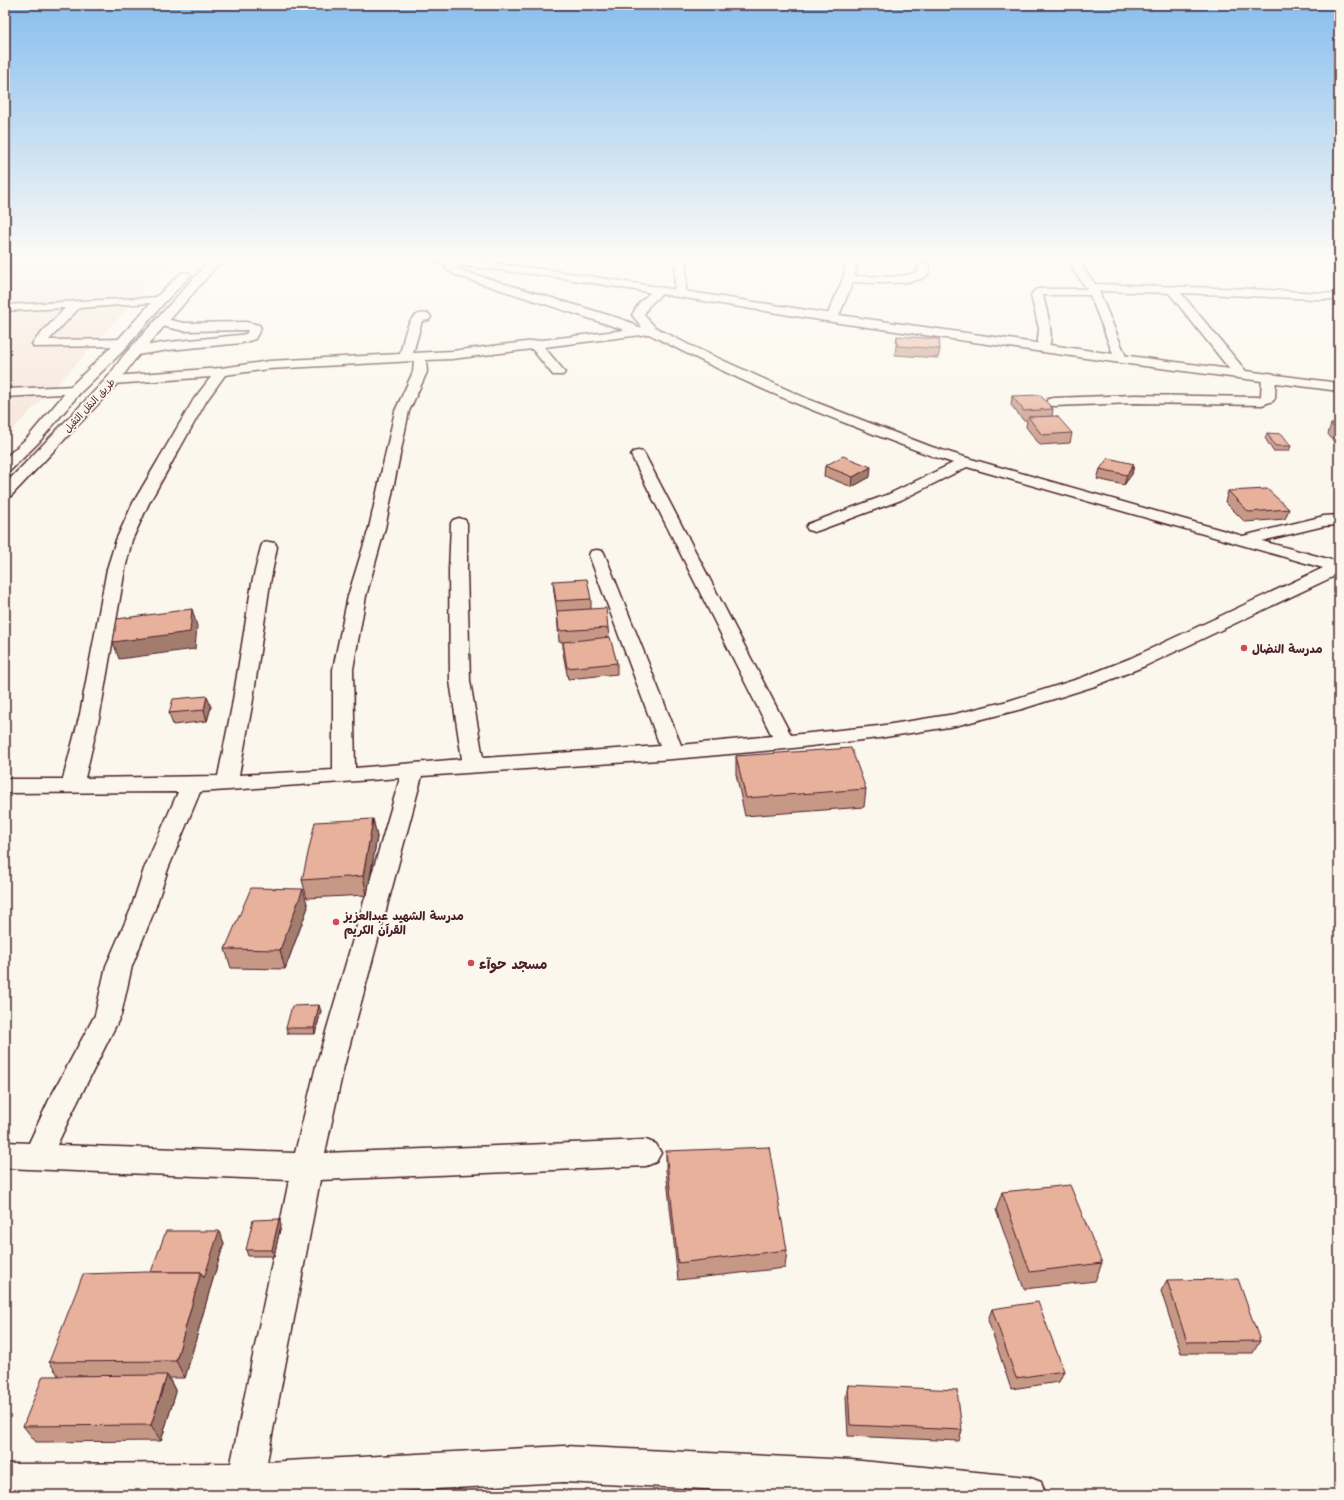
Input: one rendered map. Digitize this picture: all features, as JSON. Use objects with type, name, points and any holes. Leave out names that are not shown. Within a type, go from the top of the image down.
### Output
[{"type":"main road","name":"طريق النقل الثقيل","points":[[5,467],[34,439],[74,390],[134,330]]},
{"type":"main road","name":"طريق النقل الثقيل","points":[[5,493],[113,380],[154,330]]},
{"type":"main road","points":[[916,330],[1121,359],[1339,386]]},
{"type":"street","points":[[51,330],[38,344],[123,342]]},
{"type":"street","points":[[136,351],[169,346],[242,339],[251,336],[254,330]]},
{"type":"street","points":[[344,776],[343,669],[357,596],[377,528],[402,411],[420,372],[413,358],[415,330]]},
{"type":"street","points":[[113,380],[221,372],[269,365],[413,358],[535,345],[651,330],[684,347],[805,403],[927,450],[1243,541],[1339,567]]},
{"type":"street","points":[[1043,348],[1045,330]]},
{"type":"street","points":[[1109,330],[1121,359]]},
{"type":"street","points":[[1205,330],[1240,373]]},
{"type":"street","points":[[535,345],[558,372]]},
{"type":"street","points":[[72,786],[90,714],[116,569],[124,540],[141,503],[201,399],[221,372]]},
{"type":"street","points":[[1053,402],[1136,399],[1243,402],[1262,401],[1268,398],[1269,377]]},
{"type":"street","points":[[5,393],[74,390]]},
{"type":"street","points":[[638,455],[786,742]]},
{"type":"street","points":[[814,526],[895,497],[966,462]]},
{"type":"street","points":[[1243,541],[1324,521],[1339,520]]},
{"type":"street","points":[[459,523],[458,571],[460,681],[474,765]]},
{"type":"street","points":[[227,783],[244,699],[261,583],[269,547]]},
{"type":"street","points":[[597,555],[673,752]]},
{"type":"street","points":[[5,786],[192,785],[344,776],[474,765],[673,752],[786,742],[879,732],[955,720],[1056,693],[1088,682],[1138,662],[1339,567]]},
{"type":"street","points":[[244,1488],[306,1167],[330,1066],[413,770]]},
{"type":"street","points":[[37,1157],[59,1109],[108,1015],[119,966],[143,909],[156,869],[192,785]]},
{"type":"street","points":[[5,1155],[306,1167],[646,1153]]},
{"type":"street","points":[[5,1482],[244,1488],[564,1464],[851,1478],[1028,1495]]},
{"type":"shaded area","points":[[5,330],[108,330],[69,372],[5,437]]},
{"type":"building","points":[[897,336],[939,339],[940,349],[897,346]]},
{"type":"building","points":[[1040,395],[1053,409],[1024,411],[1012,396]]},
{"type":"building","points":[[1057,416],[1072,433],[1042,435],[1028,417]]},
{"type":"building","points":[[1331,424],[1339,424],[1339,435]]},
{"type":"building","points":[[1267,433],[1282,434],[1291,446],[1275,446]]},
{"type":"building","points":[[843,456],[871,467],[853,477],[825,466]]},
{"type":"building","points":[[1108,458],[1134,464],[1127,475],[1100,469]]},
{"type":"building","points":[[1267,489],[1289,509],[1249,512],[1228,491]]},
{"type":"building","points":[[587,579],[591,599],[556,601],[553,581]]},
{"type":"building","points":[[606,608],[608,628],[559,631],[557,611]]},
{"type":"building","points":[[192,609],[190,632],[113,642],[117,619]]},
{"type":"building","points":[[610,637],[617,663],[567,668],[563,642]]},
{"type":"building","points":[[207,696],[204,710],[169,713],[173,699]]},
{"type":"building","points":[[851,748],[866,789],[746,798],[736,756]]},
{"type":"building","points":[[373,819],[363,876],[302,880],[315,822]]},
{"type":"building","points":[[251,888],[303,889],[280,950],[225,949]]},
{"type":"building","points":[[319,1005],[314,1028],[286,1028],[292,1006]]},
{"type":"building","points":[[769,1147],[787,1250],[678,1263],[666,1151]]},
{"type":"building","points":[[1070,1185],[1102,1263],[1030,1272],[1002,1192]]},
{"type":"building","points":[[279,1219],[272,1250],[246,1250],[253,1220]]},
{"type":"building","points":[[166,1231],[219,1231],[204,1278],[201,1272],[151,1272]]},
{"type":"building","points":[[201,1272],[176,1361],[49,1362],[83,1274]]},
{"type":"building","points":[[1238,1279],[1260,1341],[1187,1342],[1167,1280]]},
{"type":"building","points":[[1038,1302],[1064,1371],[1016,1378],[992,1309]]},
{"type":"building","points":[[167,1375],[151,1425],[23,1426],[43,1376]]},
{"type":"building","points":[[848,1385],[957,1390],[962,1430],[850,1425]]},
{"type":"place","name":"مدرسة النضال","points":[[1244,648]]},
{"type":"place","name":"مدرسة الشهيد عبدالعزيز القرآن الكريم","points":[[336,922]]},
{"type":"place","name":"مسجد حوآء","points":[[471,963]]}]
